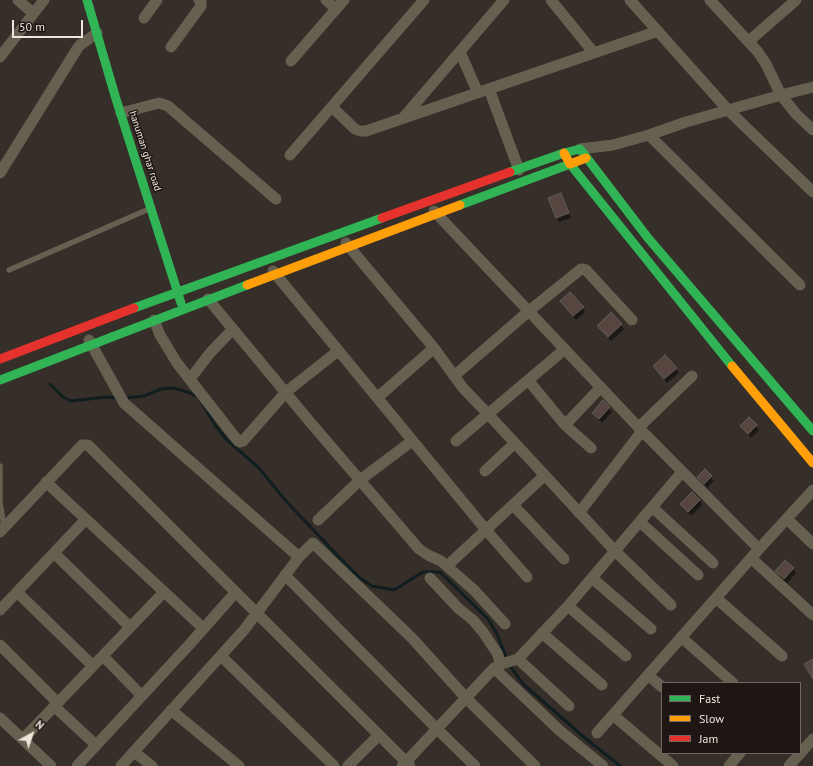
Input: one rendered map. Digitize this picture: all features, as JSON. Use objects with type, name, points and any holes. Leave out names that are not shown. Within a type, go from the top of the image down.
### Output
[{"type":"main road","name":"hanuman ghar road","points":[[87,0],[182,309]]},
{"type":"main road","points":[[564,153],[570,164],[716,348],[813,463]]},
{"type":"main road","points":[[0,380],[25,360],[83,328],[177,292],[564,153],[583,153]]},
{"type":"main road","points":[[0,359],[25,360],[91,345],[274,274],[570,164],[583,153]]},
{"type":"main road","points":[[583,153],[648,238],[813,431]]},
{"type":"street","points":[[18,0],[33,13]]},
{"type":"street","points":[[0,57],[4,43],[44,0]]},
{"type":"street","points":[[144,18],[157,0]]},
{"type":"street","points":[[171,47],[201,6],[199,0]]},
{"type":"street","points":[[326,0],[336,9]]},
{"type":"street","points":[[291,61],[344,0]]},
{"type":"street","points":[[290,155],[424,0]]},
{"type":"street","points":[[403,119],[504,0]]},
{"type":"street","points":[[551,0],[594,54]]},
{"type":"street","points":[[630,0],[729,110],[813,192]]},
{"type":"street","points":[[710,0],[749,41],[766,64],[781,95],[796,114],[813,130]]},
{"type":"street","points":[[749,41],[796,0]]},
{"type":"street","points":[[332,107],[355,129],[366,131],[658,31]]},
{"type":"street","points":[[0,173],[77,49],[80,45],[97,33]]},
{"type":"street","points":[[460,52],[478,93]]},
{"type":"street","points":[[583,153],[649,135],[686,122],[813,87]]},
{"type":"street","points":[[489,89],[519,170]]},
{"type":"street","points":[[121,113],[159,103],[168,106],[276,199]]},
{"type":"street","points":[[649,135],[800,285]]},
{"type":"street","points":[[428,202],[437,214],[640,429],[759,549]]},
{"type":"street","points":[[341,234],[349,246],[434,348],[463,388],[615,551],[671,605]]},
{"type":"street","points":[[266,260],[274,274],[378,397],[412,441],[486,530],[527,577]]},
{"type":"street","points":[[454,376],[529,311],[581,269],[583,269],[632,320]]},
{"type":"street","points":[[208,299],[419,549],[447,566],[474,590],[505,624]]},
{"type":"street","points":[[154,320],[167,349],[240,442],[243,441],[286,392],[338,351]]},
{"type":"street","points":[[83,328],[124,403],[299,557]]},
{"type":"street","points":[[190,379],[210,353],[234,330]]},
{"type":"street","points":[[378,397],[434,348]]},
{"type":"street","points":[[456,441],[565,349]]},
{"type":"street","points":[[579,512],[640,429],[692,376]]},
{"type":"street","points":[[528,380],[565,425],[591,448]]},
{"type":"street","points":[[565,425],[601,387]]},
{"type":"street","points":[[318,520],[360,480],[412,441]]},
{"type":"street","points":[[485,471],[515,443]]},
{"type":"street","points":[[2,530],[82,445],[88,445],[379,735],[406,764],[466,698],[542,633],[568,606],[682,472]]},
{"type":"street","points":[[447,566],[545,475]]},
{"type":"street","points":[[46,482],[203,628]]},
{"type":"street","points":[[597,733],[813,490]]},
{"type":"street","points":[[513,505],[564,559]]},
{"type":"street","points":[[652,507],[713,563]]},
{"type":"street","points":[[2,602],[17,592],[86,519]]},
{"type":"street","points":[[787,519],[813,544]]},
{"type":"street","points":[[640,522],[698,575]]},
{"type":"street","points":[[121,766],[244,630],[299,557],[311,544],[314,544],[412,638],[466,698],[535,766]]},
{"type":"street","points":[[54,553],[130,627]]},
{"type":"street","points":[[751,558],[813,615]]},
{"type":"street","points":[[285,576],[475,766]]},
{"type":"street","points":[[430,578],[459,609],[473,620],[497,653],[559,730],[603,766]]},
{"type":"street","points":[[592,578],[651,629]]},
{"type":"street","points":[[17,592],[92,666]]},
{"type":"street","points":[[22,739],[164,592]]},
{"type":"street","points":[[76,766],[142,696],[235,593]]},
{"type":"street","points":[[716,598],[782,656]]},
{"type":"street","points":[[568,606],[626,656]]},
{"type":"street","points":[[542,633],[602,685]]},
{"type":"street","points":[[681,637],[732,682]]},
{"type":"street","points":[[0,645],[96,745]]},
{"type":"street","points":[[103,656],[142,696]]},
{"type":"street","points":[[220,656],[334,766]]},
{"type":"street","points":[[506,663],[569,706]]},
{"type":"street","points":[[648,675],[661,686]]},
{"type":"street","points":[[171,710],[239,766]]},
{"type":"street","points":[[613,715],[673,766]]},
{"type":"street","points":[[0,718],[51,766]]},
{"type":"street","points":[[348,766],[379,735]]},
{"type":"street","points":[[801,751],[808,743]]},
{"type":"street","points":[[134,752],[152,766]]},
{"type":"street","points":[[729,766],[739,754]]},
{"type":"street","points":[[789,766],[799,754]]},
{"type":"lane","points":[[9,270],[151,208]]},
{"type":"lane","points":[[0,466],[2,530]]},
{"type":"building","points":[[561,193],[569,213],[556,218],[548,198]]},
{"type":"building","points":[[570,292],[584,307],[573,316],[560,301]]},
{"type":"building","points":[[611,312],[622,324],[608,337],[597,326]]},
{"type":"building","points":[[665,355],[677,368],[664,379],[653,366]]},
{"type":"building","points":[[603,400],[610,407],[599,419],[592,413]]},
{"type":"building","points":[[749,417],[757,425],[748,434],[740,426]]},
{"type":"building","points":[[705,469],[712,476],[704,484],[697,477]]},
{"type":"building","points":[[692,492],[700,500],[688,512],[680,504]]},
{"type":"building","points":[[785,560],[794,568],[784,579],[775,571]]},
{"type":"building","points":[[813,659],[813,679],[804,664]]},
{"type":"waterway","points":[[50,384],[63,397],[71,401],[106,397],[118,398]]},
{"type":"waterway","points":[[125,398],[144,396],[161,389],[174,388],[190,393],[199,398],[215,425],[226,439],[258,467],[286,501],[338,556],[360,578],[372,586],[394,590],[423,572],[440,572],[488,619],[497,634],[509,664],[523,684],[585,738],[620,766]]},
{"type":"traffic: fast","points":[[87,0],[116,99],[181,303]]},
{"type":"traffic: fast","points":[[510,172],[580,149],[648,238],[813,431]]},
{"type":"traffic: fast","points":[[460,205],[570,164],[732,366]]},
{"type":"traffic: fast","points":[[134,308],[382,218]]},
{"type":"traffic: fast","points":[[0,380],[247,285]]},
{"type":"traffic: slow","points":[[564,153],[570,164],[586,158]]},
{"type":"traffic: slow","points":[[247,285],[460,205]]},
{"type":"traffic: slow","points":[[732,366],[813,463]]},
{"type":"traffic: jam","points":[[382,218],[510,172]]},
{"type":"traffic: jam","points":[[0,359],[134,308]]}]
